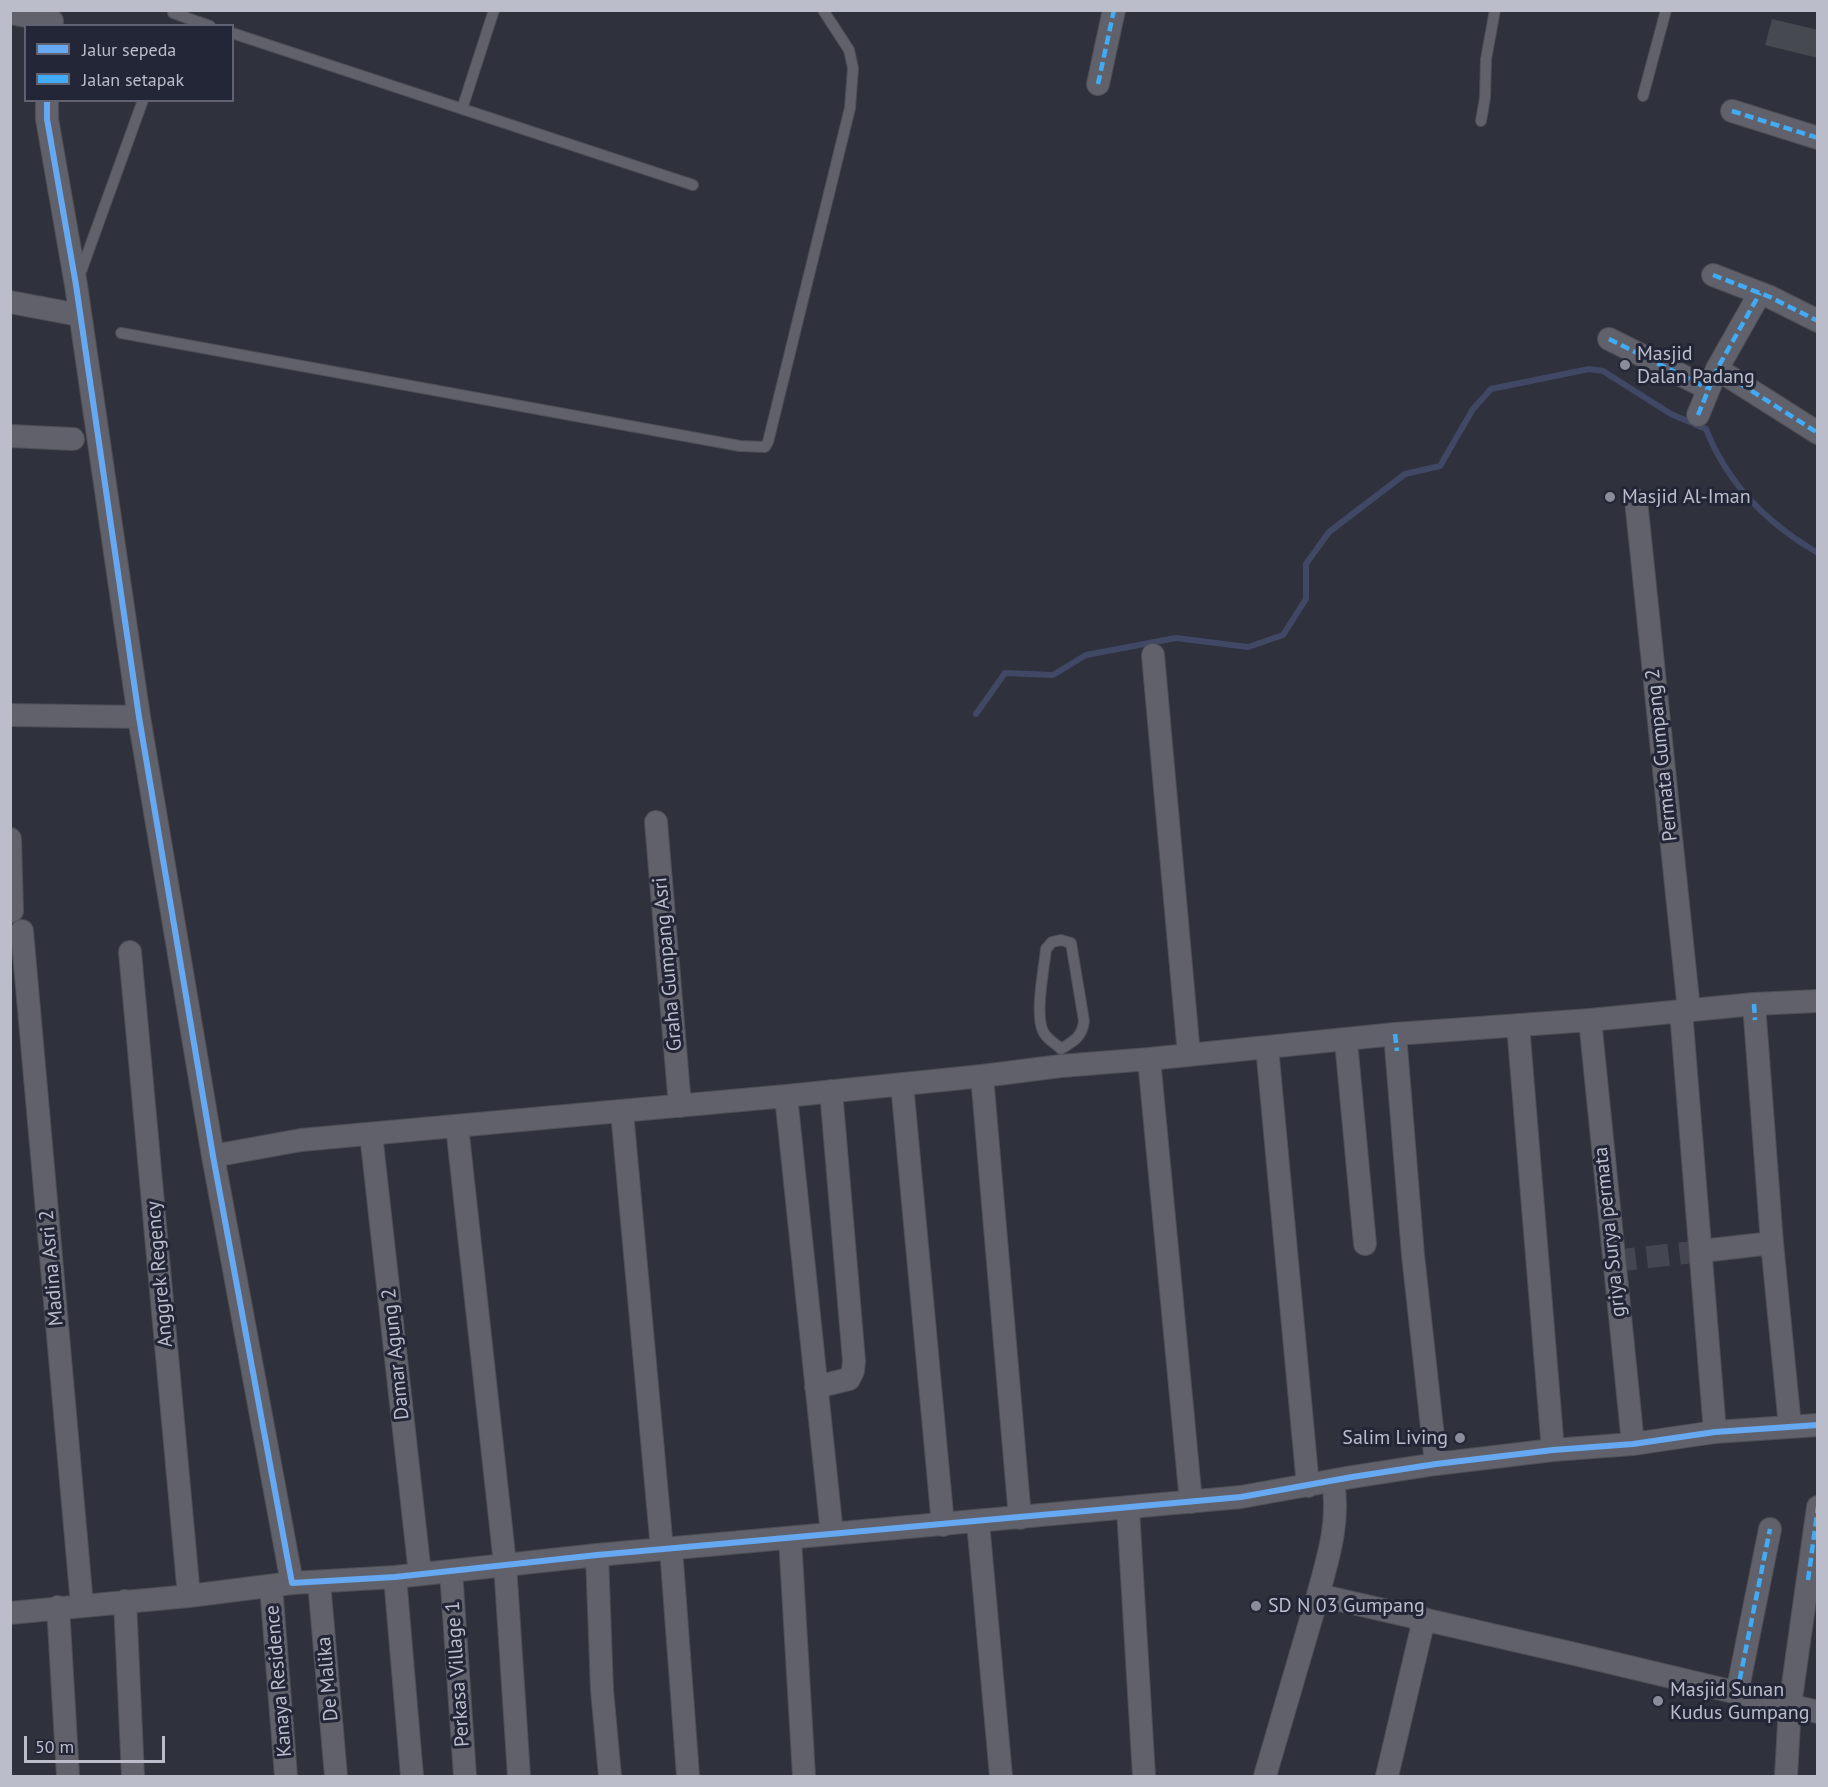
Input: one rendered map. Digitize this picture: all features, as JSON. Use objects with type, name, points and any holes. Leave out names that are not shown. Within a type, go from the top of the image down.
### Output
[{"type":"street","points":[[1098,84],[1113,10]]},
{"type":"street","points":[[10,13],[52,19]]},
{"type":"street","name":"Kanaya Residence","points":[[47,102],[47,119],[76,285],[139,717],[213,1156],[281,1584],[286,1776]]},
{"type":"street","points":[[1732,111],[1818,138]]},
{"type":"street","points":[[1713,275],[1760,293],[1818,321]]},
{"type":"street","points":[[1698,414],[1712,378],[1760,293]]},
{"type":"street","points":[[10,302],[79,315]]},
{"type":"street","points":[[1609,339],[1712,378],[1818,433]]},
{"type":"street","points":[[10,436],[72,439]]},
{"type":"street","name":"Permata Gumpang 2","points":[[1636,500],[1685,1010],[1715,1432]]},
{"type":"street","points":[[1153,654],[1189,1055]]},
{"type":"street","points":[[10,715],[139,717]]},
{"type":"street","name":"Graha Gumpang Asri","points":[[656,822],[680,1106]]},
{"type":"street","name":"Madina Asri 2","points":[[10,839],[82,1605]]},
{"type":"street","name":"Anggrek Regency","points":[[130,952],[189,1596]]},
{"type":"street","points":[[213,1156],[301,1140],[622,1112],[982,1076],[1061,1057],[1149,1059],[1346,1041],[1395,1034],[1590,1020],[1754,1004],[1818,1001]]},
{"type":"street","points":[[1754,1004],[1772,1243],[1790,1426]]},
{"type":"street","name":"griya Surya permata","points":[[1590,1020],[1633,1444]]},
{"type":"street","points":[[1518,1025],[1553,1450]]},
{"type":"street","points":[[1395,1034],[1413,1255],[1436,1464]]},
{"type":"street","points":[[1346,1041],[1365,1244]]},
{"type":"street","points":[[1268,1047],[1308,1486]]},
{"type":"street","points":[[1149,1059],[1191,1502]]},
{"type":"street","points":[[982,1076],[1020,1518]]},
{"type":"street","points":[[902,1084],[943,1525]]},
{"type":"street","points":[[816,1387],[849,1379],[854,1371],[831,1091]]},
{"type":"street","points":[[786,1096],[832,1534]]},
{"type":"street","points":[[622,1112],[688,1776]]},
{"type":"street","points":[[457,1126],[505,1564],[519,1776]]},
{"type":"street","name":"Damar Agung 2","points":[[371,1134],[420,1574]]},
{"type":"street","points":[[1702,1251],[1772,1243]]},
{"type":"street","points":[[10,1613],[189,1596],[281,1584],[395,1577],[597,1555],[1128,1509],[1240,1497],[1436,1464],[1553,1450],[1633,1444],[1715,1432],[1818,1425]]},
{"type":"street","points":[[1264,1776],[1332,1542],[1335,1517],[1333,1482]]},
{"type":"street","points":[[1786,1776],[1790,1706],[1813,1581],[1818,1507]]},
{"type":"street","points":[[1128,1509],[1144,1776]]},
{"type":"street","points":[[978,1522],[1002,1776]]},
{"type":"street","points":[[1737,1693],[1770,1529]]},
{"type":"street","points":[[790,1538],[804,1776]]},
{"type":"street","points":[[597,1555],[602,1690],[610,1776]]},
{"type":"street","name":"Perkasa Village 1","points":[[452,1571],[465,1776]]},
{"type":"street","points":[[395,1577],[412,1776]]},
{"type":"street","name":"De Malika","points":[[320,1582],[336,1776]]},
{"type":"street","points":[[1318,1595],[1818,1713]]},
{"type":"street","points":[[125,1601],[133,1776]]},
{"type":"street","points":[[58,1607],[68,1776]]},
{"type":"street","points":[[1388,1776],[1424,1619]]},
{"type":"lane","points":[[462,109],[494,10]]},
{"type":"lane","points":[[121,333],[740,446],[765,447],[850,108],[853,68],[849,50],[822,10]]},
{"type":"lane","points":[[1481,121],[1485,98],[1486,59],[1495,10]]},
{"type":"lane","points":[[1643,96],[1666,10]]},
{"type":"lane","points":[[174,12],[205,24]]},
{"type":"lane","points":[[234,34],[693,186]]},
{"type":"lane","points":[[76,285],[141,102]]},
{"type":"lane","points":[[1061,940],[1071,943],[1084,1021],[1083,1031],[1061,1057],[1040,1026],[1046,949],[1052,942],[1061,940]]},
{"type":"building","points":[[1772,19],[1818,30],[1818,58],[1765,45]]},
{"type":"waterway","points":[[976,714],[1005,673],[1053,675],[1086,655],[1176,638],[1248,647],[1283,635],[1306,599],[1306,564],[1329,532],[1405,474],[1440,466],[1473,409],[1491,389],[1589,369],[1603,371],[1671,414],[1706,429],[1725,467],[1751,500],[1782,529],[1818,553]]},
{"type":"tunnel","points":[[1614,1261],[1702,1251]]},
{"type":"marked path","points":[[1098,84],[1114,10]]},
{"type":"marked path","points":[[1732,111],[1818,138]]},
{"type":"marked path","points":[[1713,275],[1770,297],[1818,321]]},
{"type":"marked path","points":[[1698,415],[1717,369],[1760,293]]},
{"type":"marked path","points":[[1609,339],[1707,388]]},
{"type":"marked path","points":[[1717,369],[1818,433]]},
{"type":"marked path","points":[[1754,1004],[1755,1020]]},
{"type":"marked path","points":[[1395,1034],[1397,1051]]},
{"type":"marked path","points":[[1808,1580],[1818,1507]]},
{"type":"marked path","points":[[1737,1693],[1770,1529]]},
{"type":"cycle path","points":[[47,102],[47,119],[76,285],[139,717],[213,1156],[292,1583],[395,1577],[597,1555],[1241,1497],[1436,1464],[1553,1450],[1633,1444],[1715,1432],[1818,1425]]},
{"type":"place","name":"Masjid Dalan Padang","points":[[1625,365]]},
{"type":"place","name":"Masjid Al-Iman","points":[[1610,497]]},
{"type":"place","name":"Salim Living","points":[[1460,1438]]},
{"type":"place","name":"SD N 03 Gumpang","points":[[1256,1606]]},
{"type":"place","name":"Masjid Sunan Kudus Gumpang","points":[[1658,1701]]}]
